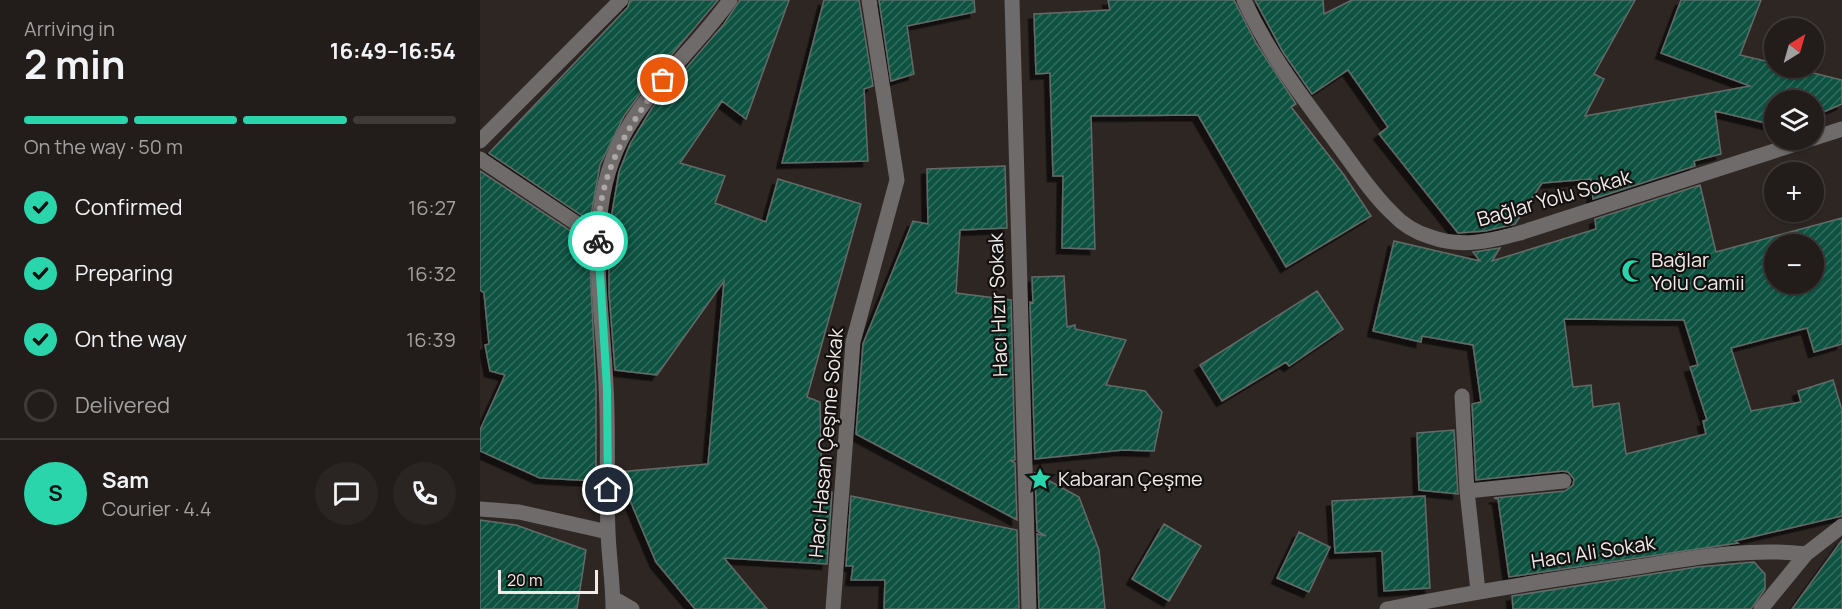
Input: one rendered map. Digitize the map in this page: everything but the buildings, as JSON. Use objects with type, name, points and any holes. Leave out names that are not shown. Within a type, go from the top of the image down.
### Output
[{"type":"street","points":[[480,141],[621,0]]},
{"type":"street","points":[[632,609],[613,603],[608,532],[607,389],[597,237],[611,162],[622,138],[663,80],[730,0]]},
{"type":"street","name":"Hacı Hasan Çeşme Sokak","points":[[833,609],[854,342],[897,180],[869,0]]},
{"type":"street","name":"Hacı Hızır Sokak","points":[[1012,0],[1029,609]]},
{"type":"street","name":"Bağlar Yolu Sokak","points":[[1244,0],[1261,36],[1285,74],[1378,199],[1410,228],[1430,237],[1452,242],[1489,241],[1840,132]]},
{"type":"street","points":[[480,159],[597,237]]},
{"type":"street","points":[[1462,396],[1467,490],[1478,591]]},
{"type":"street","points":[[1467,490],[1563,482]]},
{"type":"street","points":[[480,509],[519,512],[608,532]]},
{"type":"street","points":[[1761,609],[1806,554],[1842,525]]},
{"type":"street","name":"Hacı Ali Sokak","points":[[1387,609],[1478,591],[1746,552],[1775,550],[1806,554]]},
{"type":"way so far","points":[[598,241],[611,162],[622,138],[639,111],[663,80]]},
{"type":"place","name":"Bağlar Yolu Camii","points":[[1633,271]]},
{"type":"place","name":"Kabaran Çeşme","points":[[1040,479]]},
{"type":"route","points":[[598,241],[607,389],[608,490]]}]
